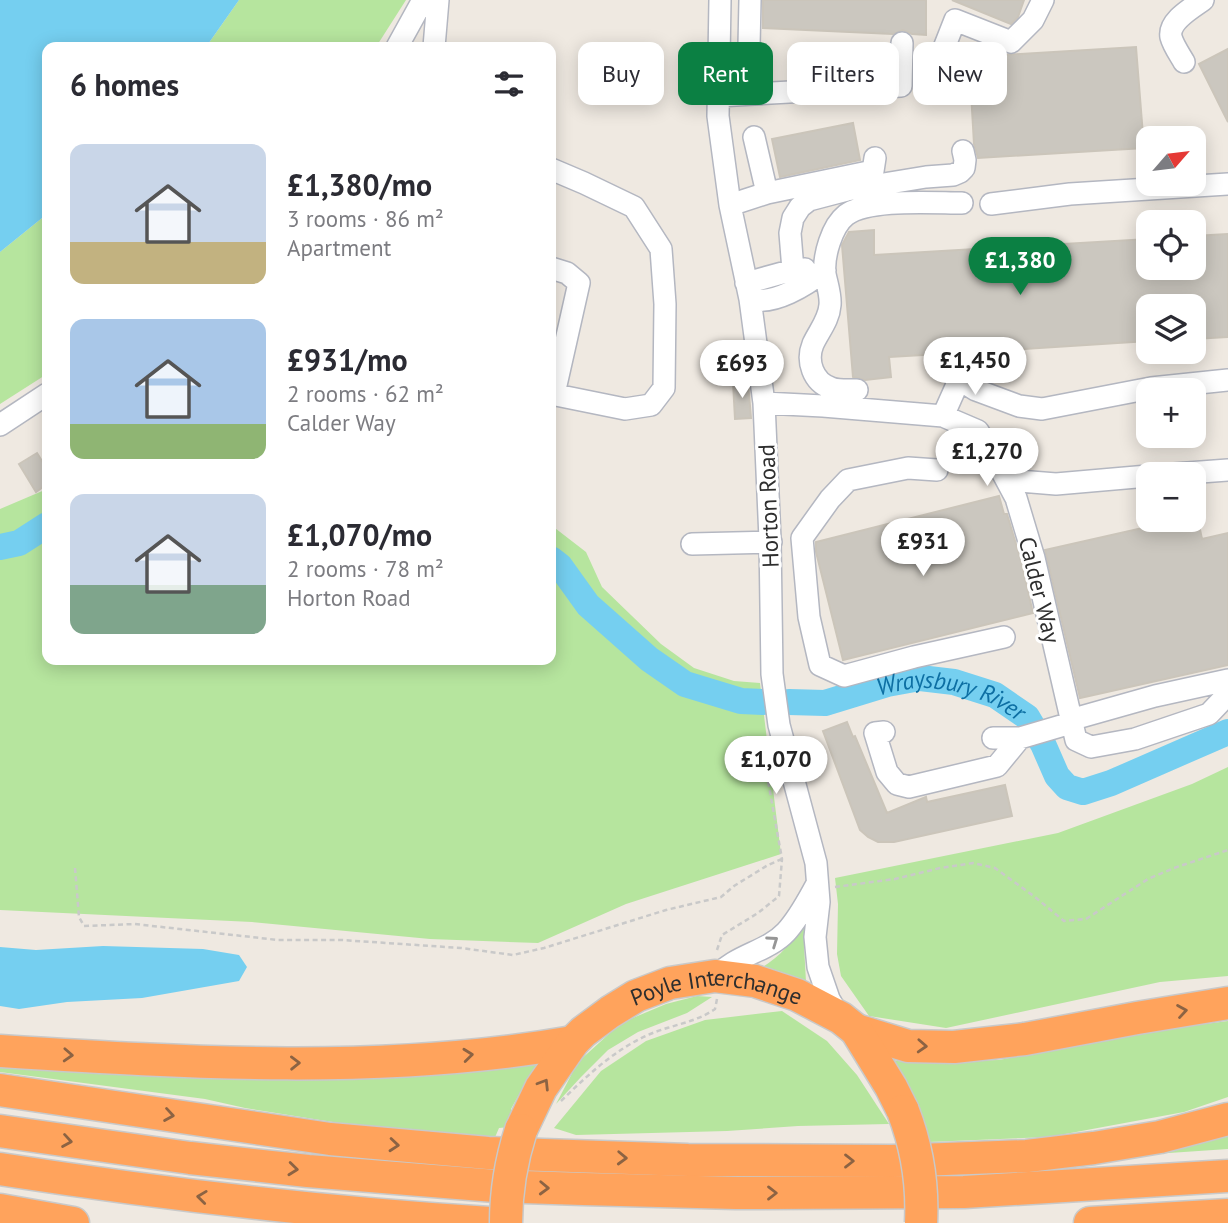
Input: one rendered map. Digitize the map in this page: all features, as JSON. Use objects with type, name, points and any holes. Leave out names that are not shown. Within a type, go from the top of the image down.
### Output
[{"type":"highway","name":"Poyle Interchange","points":[[506,1223],[510,1169],[522,1130],[541,1088],[573,1042],[603,1016],[636,996],[670,984],[717,974],[755,981],[797,995],[848,1024],[908,1046],[954,1047],[1025,1039],[1228,1003]]},
{"type":"highway","points":[[848,1024],[891,1087],[903,1111],[918,1163],[921,1223]]},
{"type":"highway","points":[[0,1051],[173,1061],[303,1063],[400,1061],[573,1042]]},
{"type":"highway","points":[[0,1090],[330,1139],[488,1153],[688,1160],[892,1161],[1027,1156],[1160,1137],[1228,1119]]},
{"type":"highway","points":[[0,1131],[151,1153],[308,1171],[495,1186],[570,1189],[736,1193],[964,1192],[1228,1176]]},
{"type":"highway","points":[[0,1169],[286,1208],[489,1223]]},
{"type":"highway","points":[[0,1210],[73,1223]]},
{"type":"highway","points":[[1090,1223],[1228,1215]]},
{"type":"street","points":[[400,42],[423,0]]},
{"type":"street","points":[[434,42],[438,0]]},
{"type":"street","name":"Horton Road","points":[[719,42],[720,0]]},
{"type":"street","points":[[749,42],[750,0]]},
{"type":"street","points":[[946,42],[955,20],[1011,43],[1033,20],[1043,0]]},
{"type":"street","points":[[1184,62],[1170,36],[1172,28],[1176,21],[1203,0]]},
{"type":"street","points":[[773,93],[901,86],[902,43]]},
{"type":"street","name":"Horton Road","points":[[718,105],[730,205],[755,331],[764,403],[771,540],[772,674],[779,725],[816,863],[819,902],[815,937],[818,967],[829,999],[848,1024]]},
{"type":"street","points":[[754,137],[767,193]]},
{"type":"street","points":[[793,270],[790,233],[793,218],[809,200],[860,188],[953,175],[964,168],[962,151]]},
{"type":"street","points":[[730,205],[767,193],[873,171],[875,158]]},
{"type":"street","points":[[556,171],[634,207],[661,248],[665,304],[664,388],[651,405],[625,409],[556,395]]},
{"type":"street","points":[[991,204],[1070,194],[1228,184]]},
{"type":"street","points":[[857,390],[828,387],[816,377],[810,364],[811,351],[830,308],[825,270],[832,234],[844,216],[881,204],[962,203]]},
{"type":"street","points":[[556,270],[567,273],[579,283],[556,378]]},
{"type":"street","points":[[793,270],[825,270],[808,284],[762,301],[748,291],[793,270]]},
{"type":"street","points":[[755,331],[771,303],[780,296]]},
{"type":"street","points":[[943,416],[964,370],[976,390],[1019,406],[1042,409],[1151,388],[1228,380]]},
{"type":"street","points":[[0,425],[42,397]]},
{"type":"street","name":"Calder Way","points":[[764,403],[943,416],[978,431],[1016,498],[1034,558],[1064,724]]},
{"type":"street","points":[[937,470],[908,468],[848,480],[830,499],[802,538],[809,617],[820,665],[844,676],[1004,637]]},
{"type":"street","points":[[1206,472],[1228,470]]},
{"type":"street","points":[[1007,480],[1056,484],[1136,477]]},
{"type":"street","points":[[692,544],[802,538]]},
{"type":"street","points":[[771,572],[805,569]]},
{"type":"street","points":[[993,738],[1020,738],[1155,696],[1228,680]]},
{"type":"street","points":[[1064,724],[1076,740],[1091,747],[1135,739],[1209,714],[1228,694]]},
{"type":"street","points":[[884,732],[875,733],[887,772],[897,784],[909,787],[997,765],[1020,738]]},
{"type":"street","points":[[717,974],[786,933],[818,887]]},
{"type":"path","points":[[560,1103],[609,1057],[630,1043],[705,1016],[715,1009],[722,935],[758,913],[779,896],[782,859],[762,747],[769,732],[779,725]]},
{"type":"path","points":[[818,887],[895,878],[973,863],[995,868],[1064,921],[1086,919],[1147,879],[1228,850]]},
{"type":"path","points":[[75,868],[79,917],[84,926],[135,925],[278,940],[342,940],[513,955],[666,910],[721,897],[733,886],[782,859]]},
{"type":"green space","points":[[239,0],[406,0],[379,42],[210,42]]},
{"type":"green space","points":[[42,218],[42,377],[0,404],[0,252]]},
{"type":"green space","points":[[42,491],[42,665],[556,665],[556,529],[586,552],[602,587],[661,644],[694,668],[734,681],[760,683],[781,854],[626,904],[538,943],[430,939],[252,922],[0,910],[0,509]]},
{"type":"green space","points":[[1228,767],[1228,976],[1160,982],[946,1028],[869,1016],[841,976],[837,954],[838,904],[835,878],[1058,833],[1192,784]]},
{"type":"green space","points":[[805,922],[808,923],[804,945],[806,982],[804,984],[761,968],[786,948]]},
{"type":"green space","points":[[697,996],[712,997],[687,1013],[638,1032],[608,1050],[556,1104],[578,1062],[621,1023],[666,1004]]},
{"type":"green space","points":[[782,1011],[827,1041],[857,1075],[889,1124],[576,1135],[554,1128],[601,1071],[646,1041],[705,1020]]},
{"type":"green space","points":[[1228,1021],[1228,1097],[1184,1112],[1049,1137],[928,1142],[884,1059],[907,1062],[999,1060],[1135,1033]]},
{"type":"green space","points":[[542,1062],[534,1076],[527,1080],[511,1109],[511,1127],[499,1128],[493,1142],[358,1126],[205,1099],[0,1072],[0,1063]]},
{"type":"green space","points":[[1228,1134],[1228,1149],[1110,1157],[1222,1137]]},
{"type":"water","points":[[0,0],[239,0],[210,42],[42,42],[42,218],[0,252]]},
{"type":"water","points":[[103,946],[203,949],[239,955],[247,967],[239,981],[142,998],[67,1002],[19,1009],[0,1006],[0,947],[36,950]]},
{"type":"building","points":[[763,0],[926,0],[926,35],[903,30],[893,34],[763,28]]},
{"type":"building","points":[[952,0],[1024,0],[1018,17],[1011,24]]},
{"type":"building","points":[[1136,47],[1142,126],[1136,126],[1136,148],[978,158],[974,144],[972,105],[1007,105],[1007,55]]},
{"type":"building","points":[[1228,49],[1228,122],[1199,64]]},
{"type":"building","points":[[853,123],[860,160],[780,177],[772,139]]},
{"type":"building","points":[[874,230],[874,255],[1136,240],[1136,280],[1206,280],[1206,235],[1228,234],[1228,337],[1206,338],[1206,294],[1136,294],[1136,342],[978,352],[966,347],[957,353],[889,357],[891,377],[865,380],[853,377],[842,245],[849,232]]},
{"type":"building","points":[[733,382],[748,382],[751,418],[735,419]]},
{"type":"building","points":[[37,453],[42,461],[42,488],[36,492],[19,464]]},
{"type":"building","points":[[999,496],[1021,561],[1033,613],[843,660],[816,552],[816,542]]},
{"type":"building","points":[[1136,529],[1136,532],[1201,532],[1202,539],[1228,533],[1228,665],[1080,698],[1045,550]]},
{"type":"building","points":[[847,722],[887,813],[926,797],[927,802],[1005,785],[1012,816],[894,842],[878,842],[868,837],[860,830],[823,731]]},
{"type":"waterway","name":"Wraysbury River","points":[[0,547],[19,543],[42,528]]},
{"type":"waterway","name":"Wraysbury River","points":[[556,563],[588,605],[649,659],[685,684],[741,701],[763,702]]},
{"type":"waterway","name":"Wraysbury River","points":[[789,702],[825,703],[887,684],[920,678],[954,682],[995,695],[1027,717],[1057,776],[1067,787],[1083,792],[1111,783],[1228,732]]}]
